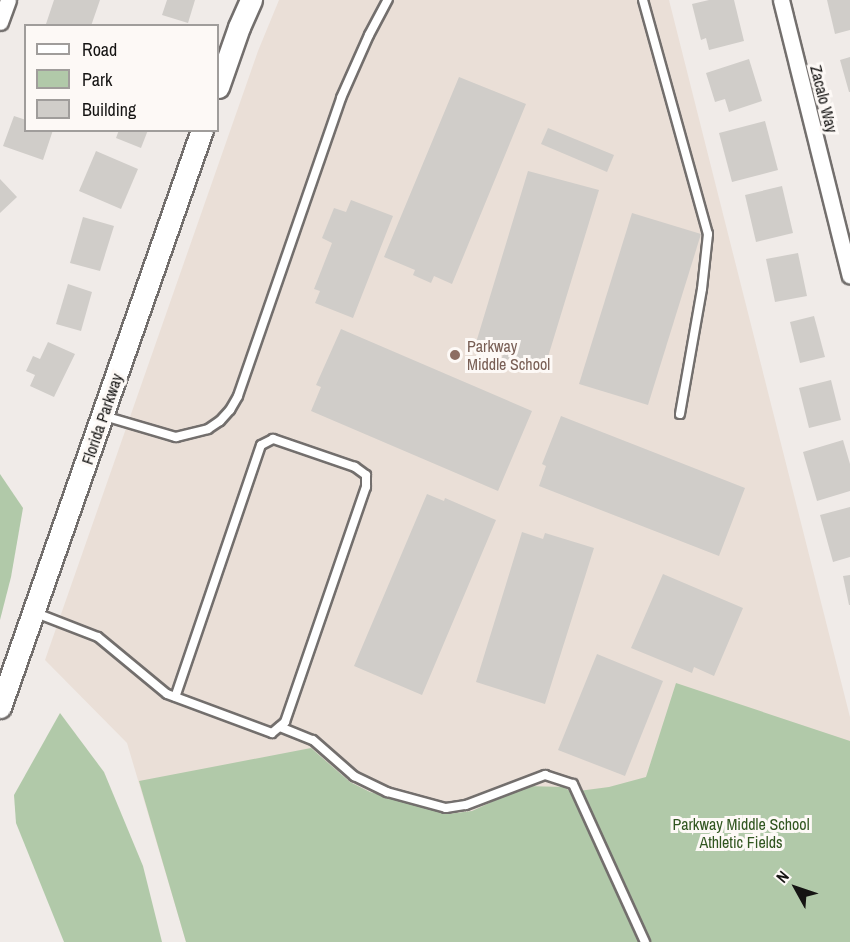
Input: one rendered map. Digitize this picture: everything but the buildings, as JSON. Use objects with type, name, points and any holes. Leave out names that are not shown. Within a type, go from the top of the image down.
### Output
[{"type":"street","points":[[0,22],[8,0]]},
{"type":"street","points":[[219,84],[238,27],[251,0]]},
{"type":"street","name":"Zacalo Way","points":[[781,0],[850,276]]},
{"type":"street","name":"Florida Parkway","points":[[0,707],[201,132]]},
{"type":"lane","points":[[103,416],[176,437],[208,429],[230,410],[238,396],[341,98],[369,34],[388,0]]},
{"type":"lane","points":[[643,0],[708,234],[702,290],[680,414]]},
{"type":"lane","points":[[35,612],[98,637],[167,694],[175,697],[272,733],[285,722],[366,487],[366,475],[355,467],[273,440],[261,445],[175,697]]},
{"type":"lane","points":[[280,727],[313,740],[354,776],[387,792],[446,808],[466,805],[545,775],[573,784],[645,942]]},
{"type":"shaded area","name":"Parkway Middle School","points":[[279,0],[669,0],[850,717],[850,942],[186,942],[127,743],[45,660],[258,51]]},
{"type":"green space","points":[[0,474],[23,508],[11,577],[0,620]]},
{"type":"green space","name":"Parkway Middle School Athletic Fields","points":[[676,683],[850,741],[850,942],[186,942],[139,781],[311,748],[350,782],[370,792],[447,814],[472,811],[526,786],[564,787],[571,792],[609,787],[646,777]]},
{"type":"green space","points":[[60,713],[104,772],[143,866],[162,942],[64,942],[16,823],[14,795]]},
{"type":"place","name":"Parkway Middle School","points":[[455,355]]}]
